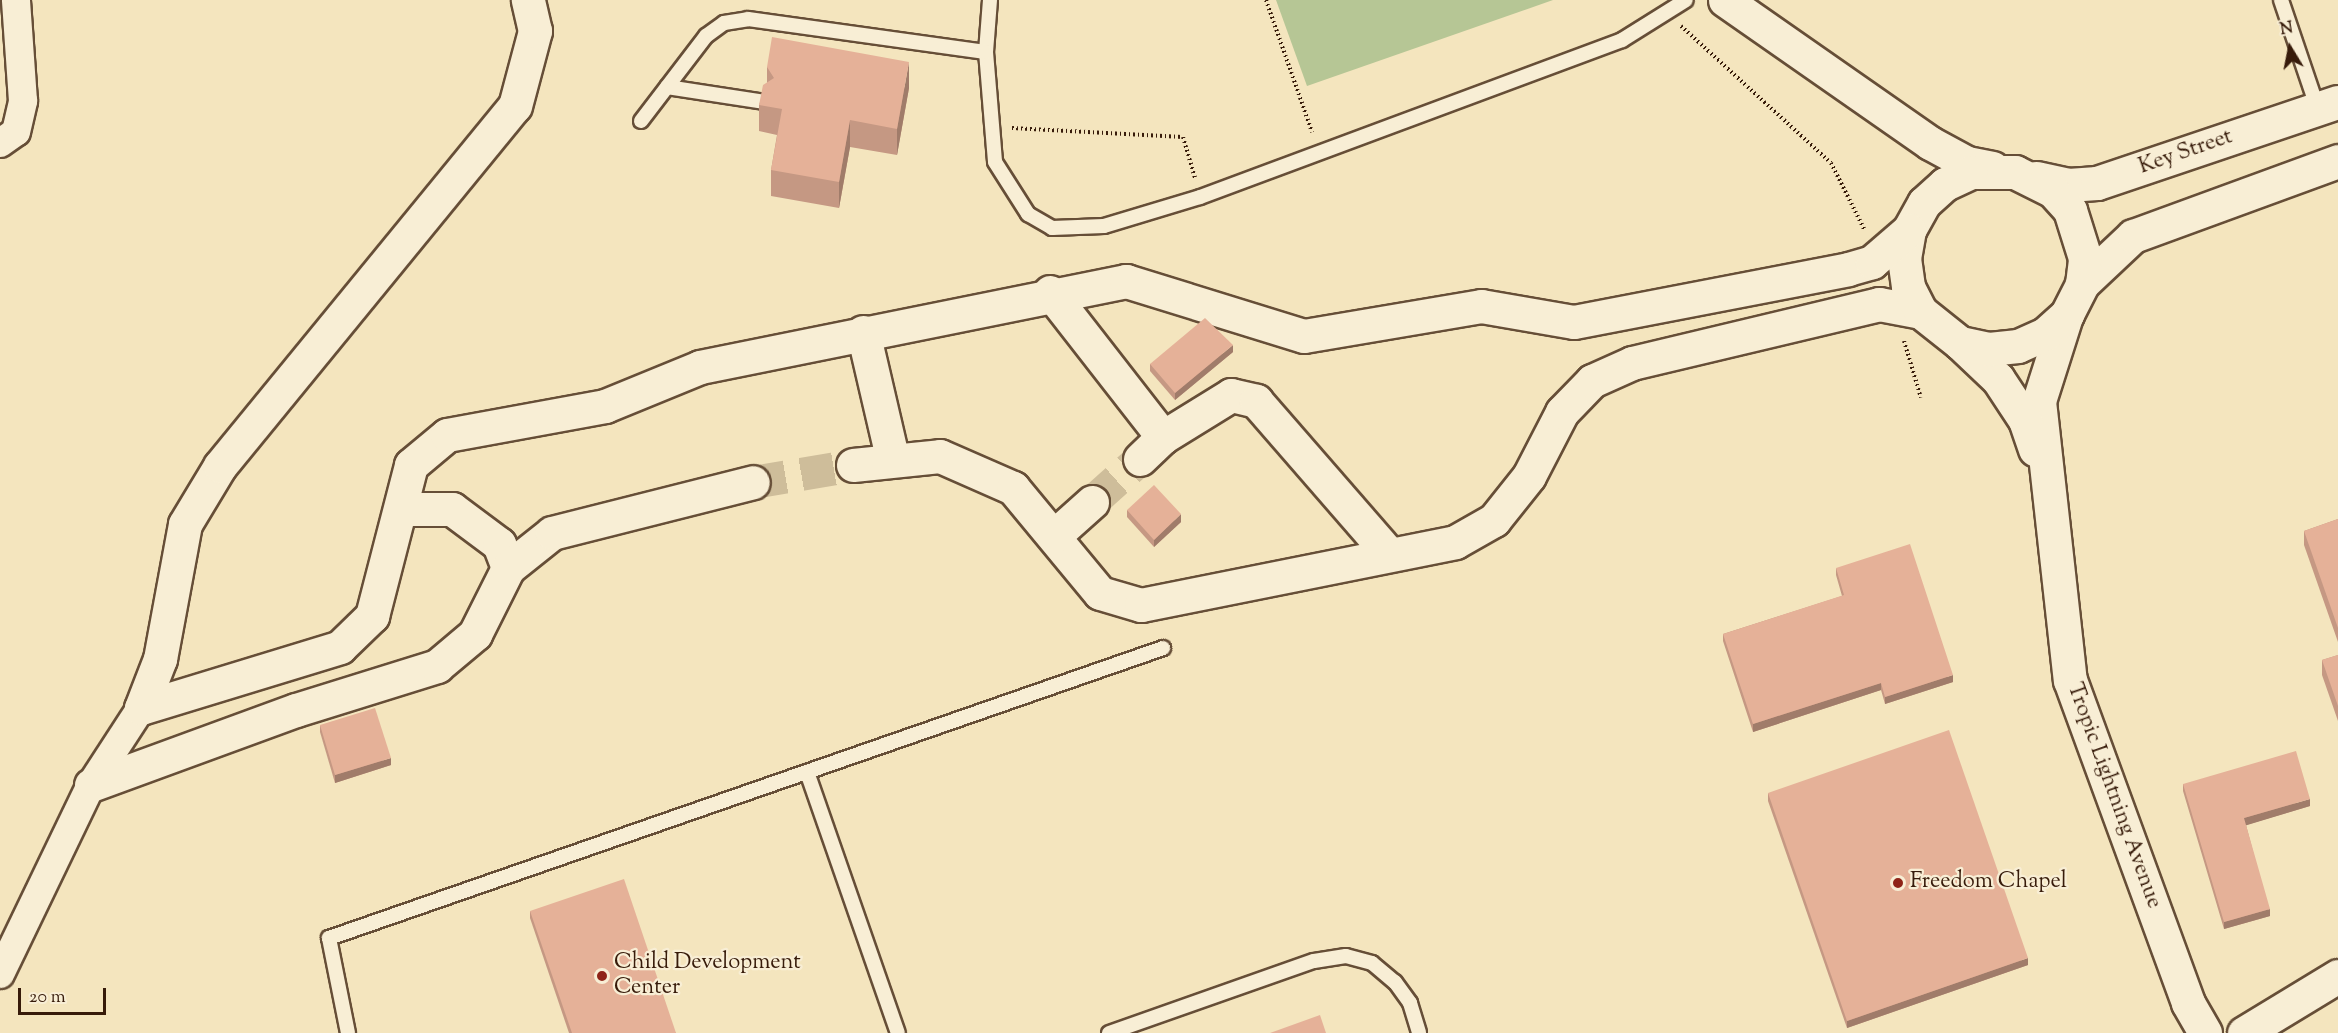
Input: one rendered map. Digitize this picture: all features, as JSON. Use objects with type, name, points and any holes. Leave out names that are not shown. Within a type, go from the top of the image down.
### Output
[{"type":"street","points":[[0,143],[16,132],[23,101],[16,0]]},
{"type":"street","points":[[0,974],[91,785],[141,708],[160,658],[184,524],[220,466],[515,106],[535,31],[528,0]]},
{"type":"street","points":[[1725,0],[1948,154],[2031,177],[2070,210],[2085,258],[2082,284],[2051,349],[2039,401],[2046,478]]},
{"type":"street","name":"Key Street","points":[[2031,177],[2068,185],[2097,183],[2328,106]]},
{"type":"street","points":[[1896,116],[1921,154],[1927,173],[1907,277],[1907,308]]},
{"type":"street","points":[[2082,284],[2133,236],[2338,161]]},
{"type":"street","points":[[141,708],[340,647],[372,616],[411,465],[447,435],[605,405],[700,367],[1050,292],[1126,281],[1304,336],[1481,306],[1575,322],[1875,260],[1945,183],[1971,172],[1999,169]]},
{"type":"street","points":[[1050,292],[1151,448],[1231,395],[1256,401],[1389,554]]},
{"type":"street","points":[[853,465],[891,457],[940,456],[1012,488],[1100,593],[1141,605],[1455,542],[1494,520],[1529,476],[1563,412],[1592,381],[1643,361],[1855,308],[1907,308],[1960,343],[1998,379],[2025,420],[2046,478]]},
{"type":"street","points":[[1960,343],[1989,350],[2018,346],[2045,334],[2067,314]]},
{"type":"street","points":[[864,332],[891,457]]},
{"type":"street","name":"Tropic Lightning Avenue","points":[[2046,478],[2070,680],[2188,1003],[2205,1033]]},
{"type":"street","points":[[91,785],[296,710],[437,666],[475,634],[508,568],[552,533],[753,482]]},
{"type":"street","points":[[1053,536],[1092,502]]},
{"type":"street","points":[[401,509],[452,509],[499,544],[508,568]]},
{"type":"street","points":[[2244,1033],[2338,976]]},
{"type":"lane","points":[[990,0],[986,52],[990,126],[995,162],[1006,187],[1028,214],[1052,228],[1104,226],[1200,197],[1622,40],[1668,15],[1686,0]]},
{"type":"lane","points":[[2281,0],[2328,106]]},
{"type":"lane","points":[[641,121],[706,36],[724,23],[748,19],[986,52]]},
{"type":"lane","points":[[667,87],[765,102]]},
{"type":"lane","points":[[348,1033],[329,939],[1163,648]]},
{"type":"lane","points":[[807,772],[898,1033]]},
{"type":"lane","points":[[1109,1033],[1314,961],[1346,956],[1372,963],[1395,982],[1410,1003],[1419,1033]]},
{"type":"path","points":[[1266,0],[1319,152]]},
{"type":"path","points":[[1668,15],[1831,163],[1858,209],[1875,260]]},
{"type":"path","points":[[990,126],[1183,137],[1200,197]]},
{"type":"path","points":[[1907,308],[1921,398]]},
{"type":"green space","points":[[1276,0],[1553,0],[1307,86]]},
{"type":"building","points":[[772,37],[909,62],[897,129],[850,120],[839,182],[771,170],[782,109],[759,105],[763,85],[774,78],[767,67]]},
{"type":"building","points":[[1205,318],[1233,345],[1175,393],[1150,364]]},
{"type":"building","points":[[1154,485],[1181,514],[1154,540],[1127,510]]},
{"type":"building","points":[[2338,519],[2338,628],[2304,531]]},
{"type":"building","points":[[1910,544],[1953,675],[1885,697],[1881,683],[1753,724],[1723,634],[1844,595],[1836,568]]},
{"type":"building","points":[[2338,655],[2338,706],[2322,660]]},
{"type":"building","points":[[375,708],[391,758],[335,775],[320,725]]},
{"type":"building","name":"Freedom Chapel","points":[[1949,730],[2028,958],[1847,1021],[1768,793]]},
{"type":"building","points":[[2296,751],[2310,799],[2244,818],[2270,909],[2224,922],[2183,784]]},
{"type":"building","name":"Child Development Center","points":[[624,879],[676,1033],[572,1033],[530,911]]},
{"type":"building","points":[[1320,1015],[1326,1033],[1270,1033]]},
{"type":"tunnel","points":[[1092,502],[1140,459]]},
{"type":"tunnel","points":[[753,482],[853,465]]},
{"type":"place","name":"Freedom Chapel","points":[[1898,883]]},
{"type":"place","name":"Child Development Center","points":[[602,976]]}]
